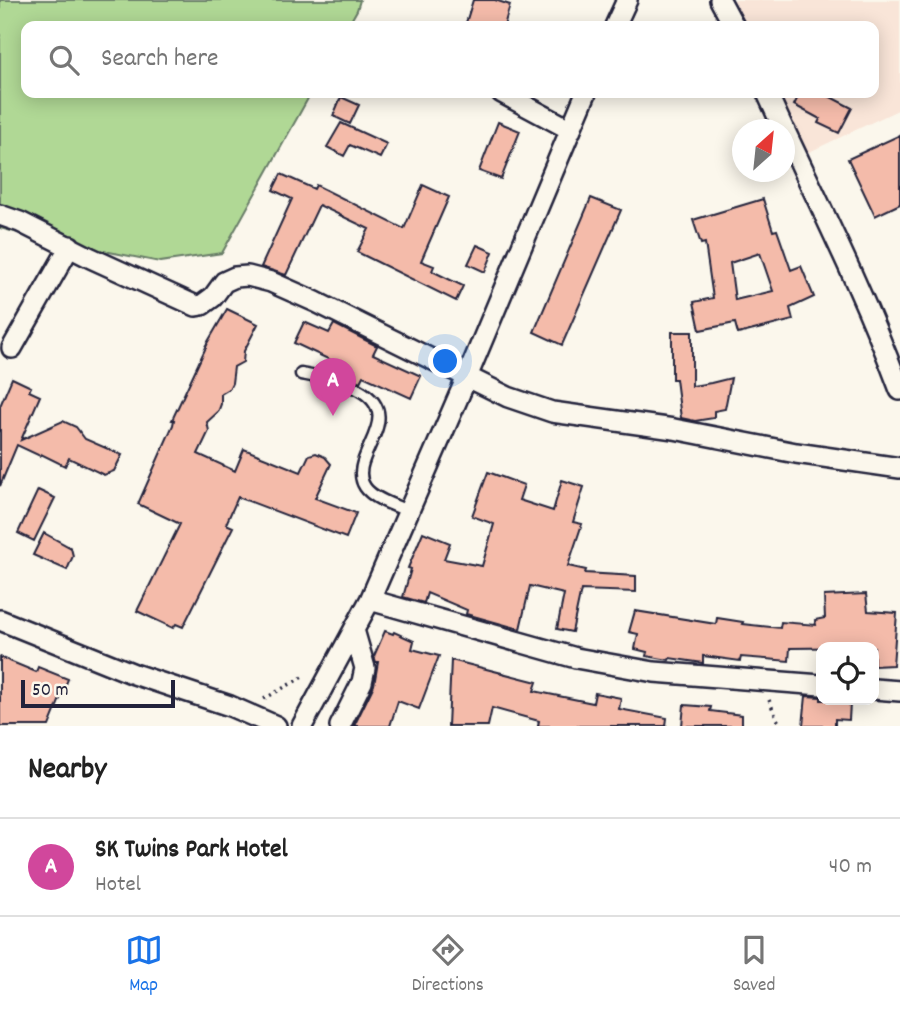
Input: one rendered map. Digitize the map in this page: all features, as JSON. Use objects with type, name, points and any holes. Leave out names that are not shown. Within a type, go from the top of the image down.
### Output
[{"type":"street","points":[[617,21],[627,0]]},
{"type":"street","points":[[720,0],[731,21]]},
{"type":"street","points":[[511,98],[570,130]]},
{"type":"street","points":[[302,726],[370,600],[584,98]]},
{"type":"street","points":[[768,98],[779,119]]},
{"type":"street","points":[[795,153],[841,251],[900,390]]},
{"type":"street","points":[[0,215],[196,306],[206,303],[224,282],[234,277],[248,276],[271,282],[508,397],[552,412],[674,429],[796,453],[900,468]]},
{"type":"street","points":[[12,348],[70,246]]},
{"type":"street","points":[[370,600],[576,658],[654,672],[816,685]]},
{"type":"street","points":[[0,620],[134,674],[230,706],[276,726]]},
{"type":"street","points":[[340,726],[362,682],[365,668],[354,630]]},
{"type":"street","points":[[879,689],[900,691]]},
{"type":"street","points":[[312,708],[323,726]]},
{"type":"lane","points":[[301,374],[345,384],[371,399],[377,407],[379,426],[361,466],[365,487],[379,499],[408,511]]},
{"type":"path","points":[[230,706],[265,699],[312,672],[334,666]]},
{"type":"path","points":[[764,681],[770,703],[782,726]]},
{"type":"shaded area","points":[[730,0],[900,0],[900,109],[805,154],[795,134],[795,119],[788,119],[777,98],[879,98],[879,21],[740,21]]},
{"type":"green space","points":[[0,0],[360,0],[351,21],[21,21],[21,98],[308,98],[222,253],[160,262],[0,228]]},
{"type":"building","points":[[473,0],[495,0],[510,5],[505,21],[467,21]]},
{"type":"building","points":[[341,98],[359,105],[350,124],[333,116]]},
{"type":"building","points":[[798,98],[833,98],[852,108],[839,133],[818,123],[820,119],[794,105]]},
{"type":"building","points":[[498,122],[520,131],[501,179],[479,171]]},
{"type":"building","points":[[341,123],[387,144],[380,158],[350,145],[344,156],[327,147]]},
{"type":"building","points":[[900,135],[900,204],[875,216],[848,159]]},
{"type":"building","points":[[281,174],[314,189],[316,185],[404,229],[423,185],[449,197],[421,261],[434,266],[432,271],[463,286],[456,301],[357,252],[369,229],[319,205],[286,275],[261,267],[292,199],[273,190]]},
{"type":"building","points":[[591,198],[621,210],[562,345],[534,332]]},
{"type":"building","points":[[763,199],[773,231],[777,230],[791,270],[801,266],[814,297],[790,308],[793,320],[738,334],[735,323],[700,330],[694,302],[713,298],[705,243],[701,244],[693,220]],"holes":[[[760,253],[773,291],[735,300],[730,263]]]},
{"type":"building","points":[[477,245],[493,252],[485,272],[468,264]]},
{"type":"building","points":[[227,309],[258,324],[244,351],[243,362],[234,367],[229,389],[221,394],[218,412],[207,422],[209,431],[198,454],[235,471],[244,449],[301,472],[309,455],[316,453],[331,464],[315,498],[356,513],[346,538],[238,497],[226,524],[233,527],[183,627],[176,624],[173,628],[137,611],[180,524],[138,504],[206,345]]},
{"type":"building","points":[[304,322],[329,333],[334,324],[377,346],[373,354],[421,376],[411,398],[363,376],[360,382],[340,374],[343,366],[294,343]]},
{"type":"building","points":[[672,332],[692,332],[692,386],[731,378],[725,409],[714,411],[714,418],[695,421],[681,418],[676,379],[672,379]]},
{"type":"building","points":[[12,378],[31,387],[29,391],[40,396],[21,440],[63,421],[76,427],[85,439],[122,455],[114,471],[104,475],[69,458],[65,466],[17,445],[0,486],[0,406]]},
{"type":"building","points":[[488,472],[524,485],[519,500],[553,511],[562,480],[584,487],[573,522],[582,524],[568,566],[586,570],[585,573],[636,576],[636,592],[581,590],[572,632],[557,629],[564,594],[530,586],[520,629],[466,614],[467,610],[427,593],[424,603],[403,597],[411,569],[408,568],[423,532],[450,543],[444,559],[482,566],[494,524],[472,516]]},
{"type":"building","points":[[38,490],[55,498],[34,541],[18,533]]},
{"type":"building","points":[[44,533],[71,548],[73,556],[67,570],[33,555]]},
{"type":"building","points":[[866,594],[868,611],[897,613],[893,665],[879,666],[879,642],[816,642],[816,648],[790,648],[789,661],[741,657],[740,661],[703,656],[703,663],[669,660],[646,656],[647,652],[635,649],[638,634],[629,632],[635,611],[716,624],[717,618],[780,628],[781,622],[816,625],[815,620],[825,618],[824,596]]},
{"type":"building","points":[[385,631],[414,641],[412,649],[439,656],[419,709],[398,701],[390,726],[354,726],[374,685],[378,662],[374,656]]},
{"type":"building","points":[[0,657],[36,672],[38,667],[68,679],[49,726],[0,726]]},
{"type":"building","points":[[451,660],[537,682],[534,691],[593,703],[595,693],[621,698],[619,709],[667,718],[666,726],[538,726],[539,721],[492,708],[488,726],[448,726]]},
{"type":"building","points":[[806,696],[816,697],[816,705],[850,705],[849,720],[835,719],[835,726],[803,726]]},
{"type":"building","points":[[684,705],[711,707],[710,711],[742,715],[742,726],[682,726]]},
{"type":"place","name":"SK Twins Park Hotel","points":[[333,416]]}]
